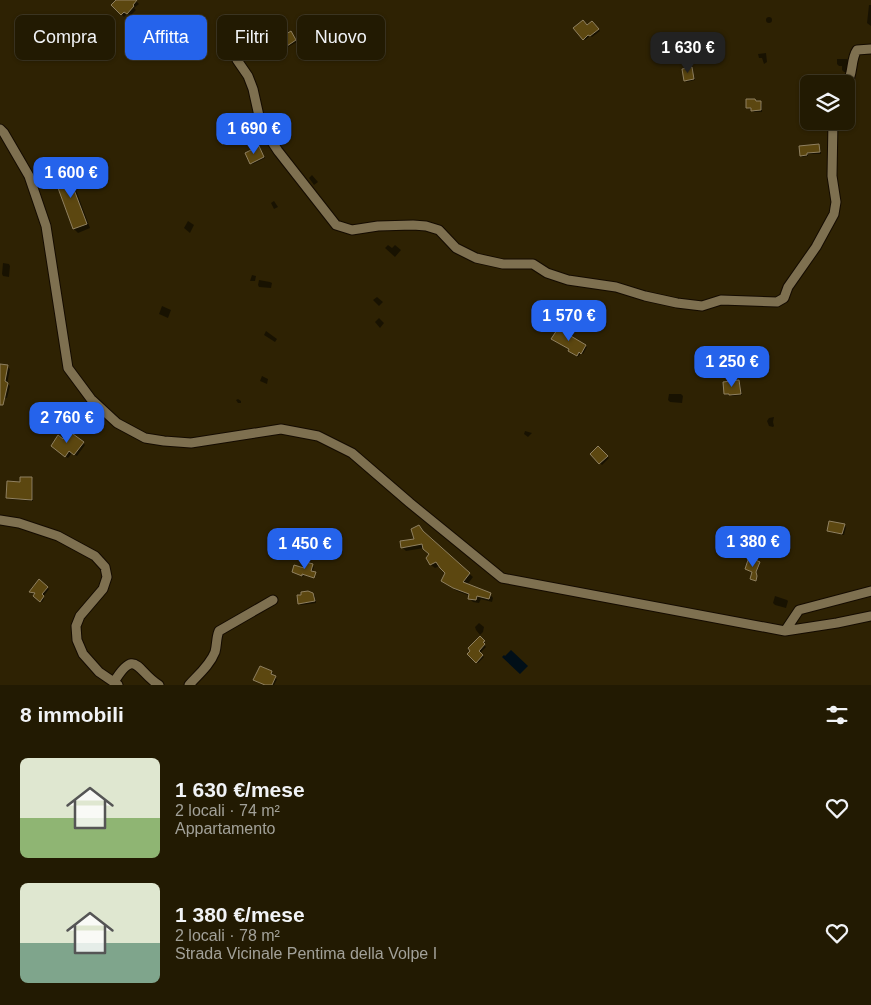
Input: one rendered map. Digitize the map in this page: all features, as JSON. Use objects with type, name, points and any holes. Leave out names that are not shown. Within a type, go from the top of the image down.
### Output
[{"type":"street","points":[[851,75],[853,57],[856,51],[871,49]]},
{"type":"street","points":[[237,60],[248,76],[253,88],[260,124],[278,151],[336,225],[352,230],[378,226],[426,226],[439,230],[456,248],[476,258],[503,264],[533,264],[568,280],[616,287],[645,296],[702,306],[721,300],[777,302],[784,298],[788,287],[816,247],[834,214],[836,202],[832,176],[833,130]]},
{"type":"street","points":[[0,129],[29,176],[46,226],[68,368],[91,399],[117,423],[145,438],[164,441],[191,442],[281,429],[318,436],[352,453],[502,578],[785,630],[871,616]]},
{"type":"street","points":[[0,520],[18,523],[58,536],[95,556],[105,568],[107,577],[103,589],[80,616],[76,626],[77,640],[83,654],[99,672],[116,684],[121,670],[126,665],[131,664],[137,665],[160,685]]},
{"type":"street","points":[[785,630],[799,610],[871,591]]},
{"type":"street","points":[[189,685],[208,665],[215,652],[218,632],[273,600]]},
{"type":"shaded area","points":[[511,650],[528,666],[520,674],[502,657]]},
{"type":"building","points":[[116,0],[137,0],[127,14],[124,12],[121,15],[111,5]]},
{"type":"building","points":[[583,20],[587,25],[592,21],[599,29],[583,40],[573,28]]},
{"type":"building","points":[[291,31],[296,40],[287,46],[287,33]]},
{"type":"building","points":[[692,67],[694,79],[684,81],[682,69]]},
{"type":"building","points":[[746,99],[761,101],[761,110],[751,111],[751,108],[746,108]]},
{"type":"building","points":[[236,118],[241,137],[222,144],[219,133],[227,130],[224,121]]},
{"type":"building","points":[[819,144],[820,152],[807,153],[807,155],[800,156],[799,146]]},
{"type":"building","points":[[259,146],[264,157],[250,164],[245,153]]},
{"type":"building","points":[[67,172],[75,175],[78,184],[73,187],[87,224],[73,229],[54,177]]},
{"type":"building","points":[[559,327],[586,345],[581,354],[579,352],[577,356],[551,339]]},
{"type":"building","points":[[0,364],[8,365],[5,381],[8,383],[3,405],[0,405]]},
{"type":"building","points":[[739,380],[741,394],[724,394],[723,382]]},
{"type":"building","points":[[69,431],[84,442],[74,455],[69,451],[65,457],[51,446],[58,435],[63,439]]},
{"type":"building","points":[[598,446],[608,456],[599,464],[590,454]]},
{"type":"building","points":[[20,477],[32,477],[32,500],[6,498],[7,481],[20,482]]},
{"type":"building","points":[[829,521],[845,524],[842,534],[827,531]]},
{"type":"building","points":[[419,525],[423,531],[470,573],[463,582],[491,593],[489,599],[477,596],[476,600],[468,599],[469,594],[441,581],[445,573],[436,562],[430,565],[426,558],[429,554],[423,549],[422,544],[401,548],[400,541],[414,539],[411,529]]},
{"type":"building","points":[[749,557],[760,562],[756,572],[756,581],[750,579],[752,572],[745,569]]},
{"type":"building","points":[[306,562],[313,564],[311,571],[316,572],[314,578],[292,572],[294,565],[304,568]]},
{"type":"building","points":[[39,579],[48,587],[42,594],[44,596],[40,602],[33,596],[35,593],[29,592]]},
{"type":"building","points":[[308,591],[313,593],[315,601],[298,604],[297,595]]},
{"type":"building","points":[[480,636],[485,641],[483,642],[485,644],[479,651],[483,655],[476,663],[467,654],[470,651],[468,648]]},
{"type":"building","points":[[260,666],[272,671],[271,674],[276,676],[272,685],[265,685],[253,680]]}]
